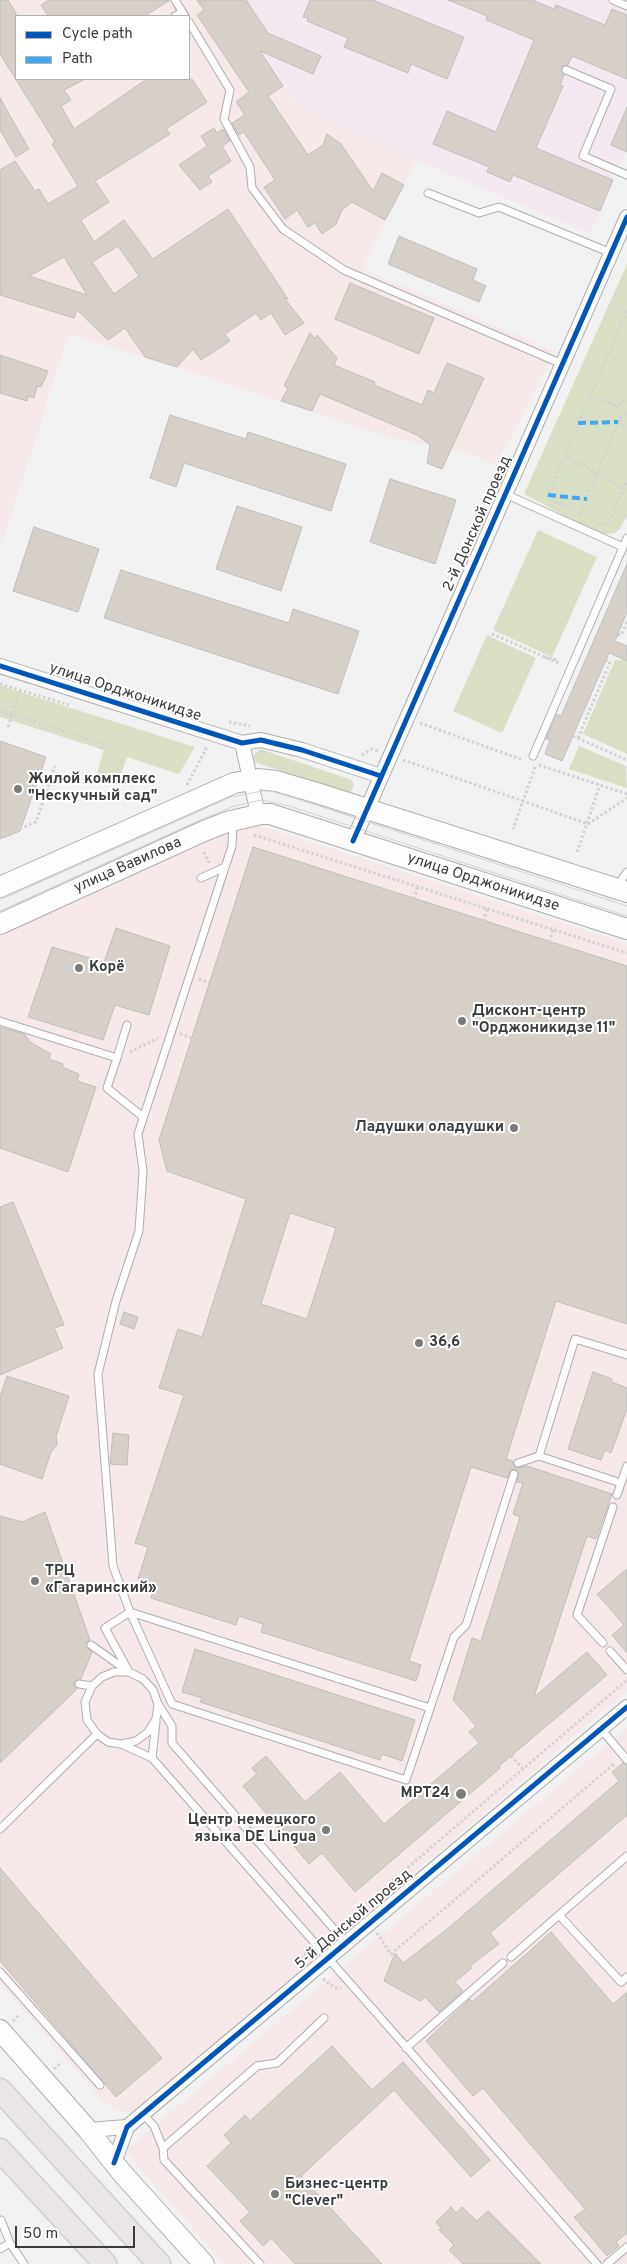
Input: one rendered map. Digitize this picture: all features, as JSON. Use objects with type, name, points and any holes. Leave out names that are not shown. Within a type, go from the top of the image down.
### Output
[{"type":"main road","points":[[0,887],[234,783],[250,779],[276,781],[621,891]]},
{"type":"main road","name":"улица Вавилова","points":[[0,924],[233,821],[258,814]]},
{"type":"main road","name":"улица Орджоникидзе","points":[[258,814],[270,814],[627,929]]},
{"type":"main road","points":[[0,2030],[204,2264]]},
{"type":"main road","points":[[0,2090],[159,2264]]},
{"type":"main road","points":[[0,2150],[105,2264]]},
{"type":"street","name":"2-й Донской проезд","points":[[353,841],[627,217]]},
{"type":"street","name":"улица Орджоникидзе","points":[[0,666],[242,744]]},
{"type":"street","points":[[258,814],[242,744],[261,740],[302,750],[381,776]]},
{"type":"street","name":"5-й Донской проезд","points":[[127,2127],[627,1707]]},
{"type":"street","points":[[88,2130],[127,2127],[114,2163]]},
{"type":"lane","points":[[175,0],[184,14]]},
{"type":"lane","points":[[613,0],[627,6]]},
{"type":"lane","points":[[190,24],[230,90],[224,119],[250,167],[252,188],[283,229],[344,270],[562,364]]},
{"type":"lane","points":[[566,70],[611,89],[583,156],[627,175]]},
{"type":"lane","points":[[428,193],[479,213],[499,207],[611,254]]},
{"type":"lane","points":[[505,494],[623,547]]},
{"type":"lane","points":[[533,756],[627,538]]},
{"type":"lane","points":[[233,821],[233,839],[225,867],[138,1134],[143,1171],[139,1231],[116,1301],[98,1374],[113,1566],[130,1612],[172,1704],[406,1780],[454,1637],[466,1625],[514,1474]]},
{"type":"lane","points":[[201,878],[225,867]]},
{"type":"lane","points":[[621,891],[627,872]]},
{"type":"lane","points":[[0,1021],[117,1058]]},
{"type":"lane","points":[[128,1025],[107,1088],[143,1117]]},
{"type":"lane","points":[[539,1456],[575,1339],[627,1355]]},
{"type":"lane","points":[[518,1462],[539,1456],[621,1483]]},
{"type":"lane","points":[[617,1496],[627,1466]]},
{"type":"lane","points":[[603,1643],[577,1615],[614,1507]]},
{"type":"lane","points":[[129,1672],[105,1628],[130,1612]]},
{"type":"lane","points":[[130,1612],[430,1708]]},
{"type":"lane","points":[[91,1645],[129,1672],[143,1679],[153,1690],[158,1704],[172,1726],[172,1744],[346,1943]]},
{"type":"lane","points":[[610,1651],[627,1670]]},
{"type":"lane","points":[[129,1672],[114,1672],[102,1677],[92,1686],[86,1702],[86,1711],[87,1720],[97,1734],[108,1742],[122,1744],[152,1758],[598,2264]]},
{"type":"lane","points":[[79,1684],[92,1686]]},
{"type":"lane","points":[[152,1758],[158,1704]]},
{"type":"lane","points":[[122,1744],[136,1741],[148,1732],[156,1719]]},
{"type":"lane","points":[[601,1729],[625,1757]]},
{"type":"lane","points":[[0,1828],[97,1734]]},
{"type":"lane","points":[[511,1957],[627,1856]]},
{"type":"lane","points":[[559,1915],[621,1982],[627,1977]]},
{"type":"lane","points":[[406,2048],[504,1963]]},
{"type":"lane","points":[[0,1972],[100,2085]]},
{"type":"lane","points":[[163,2148],[257,2066],[277,2063],[324,2018]]},
{"type":"lane","points":[[143,2114],[154,2126],[163,2148],[164,2160],[260,2264]]},
{"type":"lane","points":[[1,2220],[10,2243],[24,2264]]},
{"type":"lane","points":[[0,2250],[10,2243]]},
{"type":"lane","points":[[607,2264],[627,2247]]},
{"type":"path","points":[[627,310],[548,495],[551,500],[580,515],[602,523],[610,519],[627,481]]},
{"type":"path","points":[[590,395],[617,406]]},
{"type":"path","points":[[617,406],[627,399]]},
{"type":"path","points":[[617,406],[620,418]]},
{"type":"path","points":[[580,515],[618,422],[627,413]]},
{"type":"path","points":[[618,422],[627,428]]},
{"type":"path","points":[[565,454],[624,489]]},
{"type":"path","points":[[618,634],[621,635],[627,622]]},
{"type":"path","points":[[492,634],[570,669]]},
{"type":"path","points":[[544,657],[546,656],[560,662]]},
{"type":"path","points":[[606,660],[610,662],[575,737],[627,760]]},
{"type":"path","points":[[0,684],[78,708]]},
{"type":"path","points":[[8,727],[20,690]]},
{"type":"path","points":[[0,711],[108,746]]},
{"type":"path","points":[[226,721],[252,727]]},
{"type":"path","points":[[101,749],[103,744]]},
{"type":"path","points":[[186,788],[206,749],[201,746]]},
{"type":"path","points":[[355,752],[364,755],[372,749],[588,824]]},
{"type":"path","points":[[513,829],[536,764]]},
{"type":"path","points":[[20,829],[36,822],[55,766]]},
{"type":"path","points":[[577,852],[600,785]]},
{"type":"path","points":[[588,824],[627,798]]},
{"type":"path","points":[[246,837],[257,834],[627,953]]},
{"type":"path","points":[[414,899],[418,886]]},
{"type":"path","points":[[483,920],[487,908]]},
{"type":"path","points":[[550,942],[553,930]]},
{"type":"path","points":[[199,979],[209,983]]},
{"type":"path","points":[[180,1034],[192,1038]]},
{"type":"path","points":[[335,1929],[627,1680]]},
{"type":"path","points":[[511,1756],[523,1769]]},
{"type":"path","points":[[360,1908],[390,1954],[625,1757]]},
{"type":"path","points":[[300,1959],[316,1945]]},
{"type":"shaded area","points":[[0,0],[226,0],[300,107],[416,160],[362,269],[554,351],[496,466],[467,452],[400,440],[69,333],[0,550]]},
{"type":"shaded area","points":[[226,0],[627,0],[627,147],[590,234],[416,160],[301,107]]},
{"type":"shaded area","points":[[260,826],[627,944],[627,1691],[135,2111],[118,2112],[103,2101],[0,1983],[0,935],[233,831]]},
{"type":"shaded area","points":[[627,1728],[627,2264],[224,2264],[128,2154],[127,2149]]},
{"type":"green space","points":[[627,264],[627,516],[619,530],[614,533],[601,535],[524,494]]},
{"type":"green space","points":[[538,530],[597,557],[552,657],[493,630]]},
{"type":"green space","points":[[487,635],[536,658],[502,733],[453,711]]},
{"type":"green space","points":[[615,660],[627,660],[627,754],[583,734]]},
{"type":"green space","points":[[0,685],[195,747],[179,774],[127,757],[119,780],[97,773],[104,750],[0,717]]},
{"type":"green space","points":[[579,746],[626,766],[627,788],[569,769]]},
{"type":"green space","points":[[260,749],[352,780],[354,785],[348,794],[255,762],[253,757]]},
{"type":"building","points":[[0,0],[8,0],[16,13],[15,78],[0,54]]},
{"type":"building","points":[[49,0],[170,0],[147,15],[47,15],[41,5]]},
{"type":"building","points":[[197,0],[246,0],[268,33],[321,56],[313,74],[260,51],[283,86],[268,96],[308,155],[323,145],[327,134],[341,144],[373,191],[382,173],[404,185],[385,220],[352,202],[342,210],[336,224],[322,234],[315,223],[308,227],[297,210],[285,219],[264,187],[275,180],[244,132],[239,135],[232,123],[245,115],[236,102],[249,92],[197,15],[204,10]]},
{"type":"building","points":[[310,0],[373,0],[464,37],[447,79],[411,64],[408,73],[344,47],[348,38],[307,21],[308,18],[303,17]]},
{"type":"building","points":[[448,0],[532,0],[554,9],[556,5],[605,25],[612,9],[627,15],[627,79],[572,56],[568,65],[561,68],[564,75],[560,85],[563,86],[536,148],[613,180],[600,211],[513,175],[510,182],[487,172],[489,167],[433,144],[447,111],[496,132],[534,40],[486,20],[487,16]]},
{"type":"building","points":[[192,79],[207,102],[166,129],[170,134],[95,181],[109,202],[81,220],[94,242],[124,220],[153,259],[228,209],[288,299],[284,298],[304,323],[285,335],[271,313],[261,320],[256,313],[225,334],[230,341],[201,360],[193,349],[177,367],[145,357],[125,328],[108,340],[77,310],[74,318],[0,295],[0,170],[15,161],[35,191],[39,189],[48,204],[78,186],[52,144],[55,142],[16,80],[83,80],[64,90],[71,100],[61,106],[74,129],[146,80]],"holes":[[[118,246],[139,276],[114,294],[92,262]],[[64,257],[87,295],[29,276]]]},
{"type":"building","points":[[0,98],[29,149],[16,157],[0,130]]},
{"type":"building","points":[[627,107],[627,152],[611,145]]},
{"type":"building","points":[[214,128],[217,133],[223,129],[230,141],[222,146],[231,161],[208,176],[212,182],[200,190],[179,165],[207,146],[201,136]]},
{"type":"building","points":[[399,236],[477,269],[473,280],[486,286],[479,302],[388,264]]},
{"type":"building","points":[[350,283],[434,318],[419,354],[335,319]]},
{"type":"building","points":[[310,333],[315,339],[317,335],[337,358],[334,365],[375,382],[374,385],[422,405],[428,390],[434,393],[447,363],[484,378],[442,469],[427,463],[430,445],[417,435],[363,412],[320,394],[312,411],[281,401],[288,388],[284,386]]},
{"type":"building","points":[[0,355],[48,371],[41,387],[37,386],[34,398],[28,396],[27,401],[0,393]]},
{"type":"building","points":[[170,415],[246,439],[248,432],[346,464],[331,511],[184,463],[176,487],[150,478]]},
{"type":"building","points":[[390,479],[456,500],[435,564],[370,542]]},
{"type":"building","points":[[237,506],[302,527],[281,591],[216,569]]},
{"type":"building","points":[[34,527],[99,549],[78,612],[13,591]]},
{"type":"building","points":[[627,564],[627,612],[615,641],[627,646],[627,661],[609,653],[562,761],[545,754],[550,740],[546,739],[557,714],[561,716]]},
{"type":"building","points":[[121,570],[289,623],[293,609],[359,631],[338,694],[104,618]]},
{"type":"building","name":"Жилой комплекс \"Нескучный сад\"","points":[[0,741],[46,757],[20,831],[0,839]]},
{"type":"building","points":[[253,847],[627,966],[627,1324],[556,1301],[506,1459],[513,1461],[513,1465],[516,1468],[527,1466],[612,1494],[596,1539],[587,1536],[534,1697],[587,1652],[607,1675],[499,1766],[500,1768],[355,1892],[322,1853],[309,1864],[243,1786],[257,1774],[252,1768],[266,1756],[305,1802],[340,1772],[384,1824],[479,1743],[469,1732],[476,1726],[453,1700],[472,1638],[481,1641],[520,1517],[513,1514],[523,1483],[517,1482],[519,1473],[515,1469],[510,1470],[507,1478],[471,1467],[409,1661],[421,1665],[416,1681],[261,1632],[263,1624],[239,1616],[236,1625],[151,1598],[155,1584],[138,1579],[148,1547],[135,1543],[184,1395],[159,1388],[178,1329],[202,1337],[246,1199],[167,1171],[159,1140]],"holes":[[[290,1213],[336,1228],[307,1319],[261,1304]]]},
{"type":"building","points":[[116,928],[170,946],[149,1015],[115,1005],[103,1040],[28,1017],[52,947],[104,962]]},
{"type":"building","points":[[0,1027],[24,1034],[30,1042],[51,1054],[49,1059],[63,1064],[62,1067],[79,1074],[77,1081],[96,1087],[68,1172],[0,1148]]},
{"type":"building","points":[[13,1202],[64,1325],[54,1328],[63,1348],[0,1375],[0,1207]]},
{"type":"building","points":[[124,1312],[138,1317],[134,1329],[120,1324]]},
{"type":"building","points":[[593,1372],[612,1379],[612,1382],[627,1388],[627,1409],[611,1453],[605,1450],[601,1460],[568,1449]]},
{"type":"building","points":[[7,1376],[69,1396],[56,1436],[57,1445],[51,1452],[42,1479],[0,1464],[0,1397]]},
{"type":"building","points":[[113,1433],[129,1435],[127,1465],[110,1464]]},
{"type":"building","name":"ТРЦ «Гагаринский»","points":[[45,1512],[90,1640],[86,1642],[86,1647],[92,1652],[81,1679],[74,1683],[77,1689],[0,1763],[0,1516],[22,1522]]},
{"type":"building","points":[[627,1569],[627,1653],[612,1635],[624,1625],[597,1594]]},
{"type":"building","points":[[195,1649],[415,1720],[402,1761],[382,1754],[380,1760],[200,1702],[202,1698],[182,1692]]},
{"type":"building","points":[[623,1763],[627,1765],[627,1815],[490,1933],[499,1944],[470,1966],[472,1968],[455,1982],[463,1991],[439,2012],[425,1997],[420,2001],[384,1981],[395,1953],[403,1963],[446,1930],[619,1781],[612,1772]]},
{"type":"building","points":[[0,1868],[162,2058],[116,2097],[0,1961]]},
{"type":"building","points":[[551,1932],[613,2004],[627,1992],[627,2233],[616,2242],[619,2246],[607,2256],[574,2217],[585,2209],[483,2088],[473,2096],[426,2041],[470,1999],[472,2002]]},
{"type":"building","points":[[332,2046],[372,2090],[403,2062],[490,2160],[471,2177],[394,2090],[301,2176],[382,2264],[295,2264],[271,2238],[263,2246],[240,2221],[250,2212],[207,2166],[231,2143],[224,2135],[245,2115],[250,2121]]},
{"type":"building","points":[[451,2207],[456,2213],[462,2207],[477,2221],[488,2211],[541,2264],[463,2264],[449,2250],[454,2245],[439,2230],[441,2228],[436,2222]]},
{"type":"tram line","points":[[0,900],[231,797],[271,791],[627,906]]},
{"type":"tram line","points":[[0,911],[198,821],[234,806],[262,800],[289,806],[627,916]]},
{"type":"marked path","points":[[578,423],[618,422]]},
{"type":"marked path","points":[[548,495],[587,499]]},
{"type":"cycle path","points":[[353,841],[627,217]]},
{"type":"cycle path","points":[[0,666],[242,743],[261,740],[302,750],[381,776]]},
{"type":"cycle path","points":[[114,2163],[127,2127],[627,1707]]},
{"type":"place","name":"Жилой комплекс \"Нескучный сад\"","points":[[18,789]]},
{"type":"place","name":"Корё","points":[[79,968]]},
{"type":"place","name":"Дисконт-центр \"Орджоникидзе 11\"","points":[[462,1021]]},
{"type":"place","name":"Ладушки оладушки","points":[[514,1128]]},
{"type":"place","name":"36,6","points":[[419,1343]]},
{"type":"place","name":"ТРЦ «Гагаринский»","points":[[35,1581]]},
{"type":"place","name":"МРТ24","points":[[461,1794]]},
{"type":"place","name":"Центр немецкого языка DE Lingua","points":[[326,1830]]},
{"type":"place","name":"Бизнес-центр \"Clever\"","points":[[275,2194]]}]
